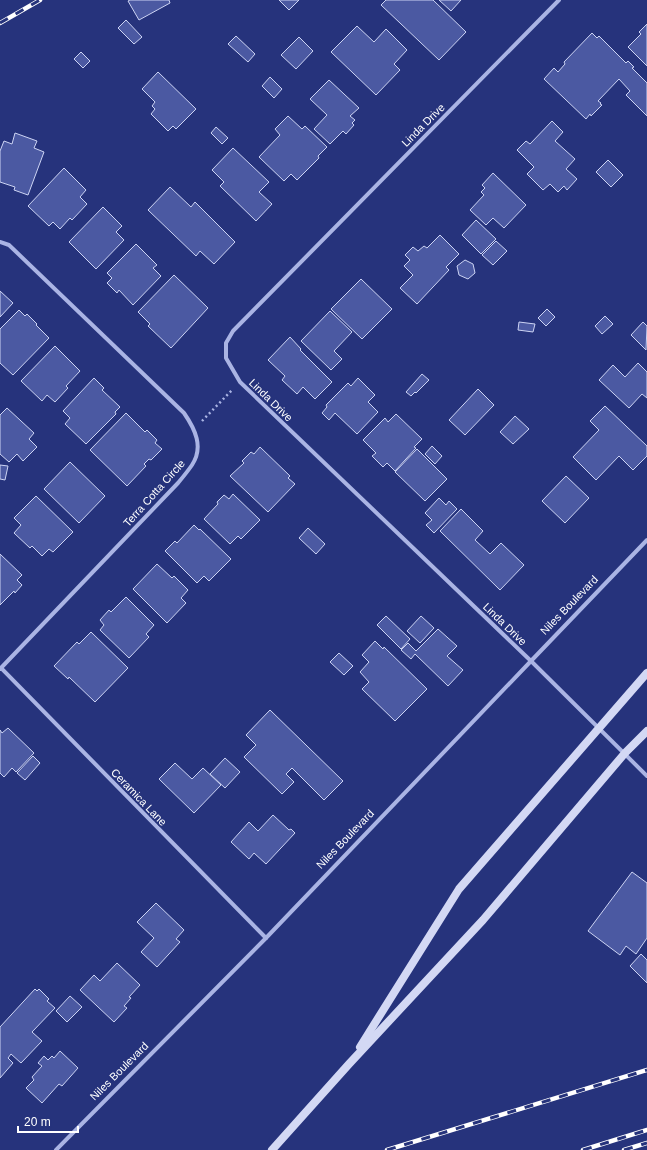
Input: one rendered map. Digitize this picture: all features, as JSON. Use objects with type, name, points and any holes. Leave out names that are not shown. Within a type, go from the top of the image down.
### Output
[{"type":"main road","points":[[349,1064],[459,889],[600,729],[647,673]]},
{"type":"main road","points":[[272,1150],[349,1064],[483,920],[625,753],[647,731]]},
{"type":"street","name":"Linda Drive","points":[[559,0],[233,331],[226,342],[226,358],[240,382],[531,660],[647,776]]},
{"type":"street","name":"Terra Cotta Circle","points":[[0,242],[9,245],[184,413],[194,428],[198,449],[193,465],[178,483],[0,669]]},
{"type":"street","name":"Niles Boulevard","points":[[56,1150],[266,938],[647,540]]},
{"type":"street","name":"Ceramica Lane","points":[[0,669],[266,938]]},
{"type":"path","points":[[194,428],[240,382]]},
{"type":"building","points":[[169,0],[170,3],[139,20],[128,1]]},
{"type":"building","points":[[279,0],[299,0],[289,10]]},
{"type":"building","points":[[386,0],[433,0],[466,32],[439,60],[381,5]]},
{"type":"building","points":[[439,0],[461,0],[451,11]]},
{"type":"building","points":[[126,20],[142,37],[134,44],[118,28]]},
{"type":"building","points":[[647,24],[647,66],[628,47],[641,34],[639,32]]},
{"type":"building","points":[[357,26],[374,42],[386,29],[407,50],[394,64],[400,70],[376,95],[331,52]]},
{"type":"building","points":[[592,33],[597,38],[599,36],[626,63],[628,61],[634,67],[632,68],[647,83],[647,116],[626,95],[630,91],[619,79],[598,101],[602,105],[586,119],[544,79],[554,68],[558,72],[565,64],[564,62]]},
{"type":"building","points":[[236,36],[255,54],[248,62],[228,44]]},
{"type":"building","points":[[299,37],[313,51],[296,69],[281,55]]},
{"type":"building","points":[[81,52],[90,61],[83,68],[74,59]]},
{"type":"building","points":[[158,72],[196,109],[176,129],[173,126],[168,131],[151,114],[155,109],[152,106],[155,102],[142,89]]},
{"type":"building","points":[[270,77],[282,89],[274,98],[262,86]]},
{"type":"building","points":[[329,80],[359,108],[350,116],[355,120],[352,123],[354,125],[346,134],[343,131],[330,144],[314,129],[327,115],[310,99]]},
{"type":"building","points":[[288,116],[302,129],[305,126],[327,147],[318,156],[319,158],[297,180],[291,174],[284,181],[259,157],[280,135],[275,129]]},
{"type":"building","points":[[552,121],[563,132],[555,141],[575,159],[566,169],[577,179],[567,190],[564,186],[558,192],[550,184],[543,190],[527,174],[534,167],[517,150],[526,141],[530,144]]},
{"type":"building","points":[[216,127],[228,138],[222,144],[211,133]]},
{"type":"building","points":[[15,133],[37,141],[34,148],[44,152],[28,195],[14,190],[15,187],[0,182],[0,151],[4,141],[12,144]]},
{"type":"building","points":[[233,148],[269,182],[259,192],[272,204],[256,221],[220,186],[224,182],[212,170]]},
{"type":"building","points":[[608,160],[623,175],[611,187],[596,172]]},
{"type":"building","points":[[64,168],[86,190],[80,197],[87,204],[72,220],[70,218],[60,229],[53,222],[49,226],[28,206]]},
{"type":"building","points":[[493,173],[526,205],[504,228],[493,218],[486,225],[470,210],[484,195],[481,192],[485,188],[482,185]]},
{"type":"building","points":[[170,187],[191,207],[195,202],[235,242],[214,264],[200,251],[196,256],[148,210]]},
{"type":"building","points":[[103,207],[122,226],[116,232],[124,240],[96,269],[69,242]]},
{"type":"building","points":[[476,220],[496,239],[481,254],[462,235]]},
{"type":"building","points":[[440,235],[459,254],[446,267],[449,270],[417,304],[400,288],[413,275],[404,266],[410,260],[405,255],[413,247],[418,251],[424,246],[427,248]]},
{"type":"building","points":[[496,241],[507,251],[493,265],[482,255]]},
{"type":"building","points":[[136,244],[157,265],[153,268],[161,276],[133,305],[119,290],[117,293],[107,283],[112,278],[107,273]]},
{"type":"building","points":[[465,260],[473,264],[475,273],[468,279],[459,275],[457,266]]},
{"type":"building","points":[[174,275],[208,308],[171,348],[148,326],[150,324],[138,312]]},
{"type":"building","points":[[361,279],[392,309],[362,339],[331,309]]},
{"type":"building","points":[[0,291],[13,303],[0,317]]},
{"type":"building","points":[[547,309],[555,317],[546,326],[538,318]]},
{"type":"building","points":[[19,310],[25,316],[27,314],[49,338],[13,375],[0,363],[0,329]]},
{"type":"building","points":[[330,311],[352,332],[334,351],[342,359],[331,370],[301,341]]},
{"type":"building","points":[[605,316],[613,324],[602,334],[595,326]]},
{"type":"building","points":[[519,322],[535,324],[533,332],[518,330]]},
{"type":"building","points":[[643,322],[647,326],[646,350],[631,335]]},
{"type":"building","points":[[290,337],[301,349],[300,350],[332,382],[315,399],[303,387],[297,394],[282,380],[285,376],[268,360]]},
{"type":"building","points":[[55,346],[80,371],[66,386],[68,388],[55,402],[47,395],[42,401],[21,381]]},
{"type":"building","points":[[638,363],[647,372],[647,398],[642,394],[629,408],[599,380],[613,365],[625,377]]},
{"type":"building","points":[[422,374],[429,380],[411,396],[406,392]]},
{"type":"building","points":[[94,378],[104,388],[102,390],[120,407],[115,412],[116,414],[86,444],[65,424],[70,418],[63,411]]},
{"type":"building","points":[[358,378],[375,395],[368,402],[378,412],[357,434],[335,413],[329,420],[322,413],[327,407],[326,405],[348,383],[351,386]]},
{"type":"building","points":[[478,389],[494,405],[465,435],[449,420]]},
{"type":"building","points":[[605,406],[647,446],[647,456],[633,470],[619,456],[596,480],[573,457],[599,430],[590,421]]},
{"type":"building","points":[[7,408],[34,433],[29,439],[37,447],[23,461],[17,454],[9,462],[0,454],[0,415]]},
{"type":"building","points":[[126,413],[145,432],[147,430],[157,440],[155,443],[162,449],[151,460],[149,459],[144,464],[146,466],[127,486],[90,450]]},
{"type":"building","points":[[396,414],[422,439],[414,447],[416,448],[395,471],[387,463],[383,467],[372,456],[376,453],[363,440],[385,418],[388,422]]},
{"type":"building","points":[[515,416],[529,429],[513,444],[500,432]]},
{"type":"building","points":[[432,446],[442,456],[435,464],[425,454]]},
{"type":"building","points":[[260,447],[290,476],[288,478],[295,484],[268,512],[230,476],[244,463],[242,461],[251,452],[254,454]]},
{"type":"building","points":[[417,449],[447,479],[425,501],[395,472]]},
{"type":"building","points":[[70,462],[105,496],[79,523],[44,489]]},
{"type":"building","points":[[0,465],[8,466],[5,480],[0,479]]},
{"type":"building","points":[[566,476],[589,498],[565,523],[542,501]]},
{"type":"building","points":[[233,494],[260,520],[241,539],[238,536],[230,544],[204,519],[224,495],[229,499]]},
{"type":"building","points":[[36,496],[73,532],[53,552],[49,549],[42,556],[32,546],[30,548],[14,533],[21,525],[14,518]]},
{"type":"building","points":[[439,498],[446,505],[449,501],[457,509],[434,533],[426,525],[432,520],[425,513]]},
{"type":"building","points":[[461,509],[483,531],[475,540],[490,554],[501,543],[524,565],[500,590],[440,531]]},
{"type":"building","points":[[194,525],[231,559],[209,581],[204,576],[197,583],[165,551],[175,541],[177,543]]},
{"type":"building","points":[[308,528],[325,544],[316,554],[299,538]]},
{"type":"building","points":[[0,554],[22,575],[17,580],[22,585],[15,593],[14,591],[0,605]]},
{"type":"building","points":[[157,564],[172,578],[174,576],[188,590],[181,598],[186,603],[167,623],[133,589]]},
{"type":"building","points":[[126,597],[154,625],[146,634],[149,637],[129,658],[100,630],[104,625],[100,620],[109,610],[111,612]]},
{"type":"building","points":[[386,616],[410,639],[401,649],[377,625]]},
{"type":"building","points":[[421,616],[434,628],[420,643],[407,631]]},
{"type":"building","points":[[438,629],[457,646],[447,656],[463,670],[448,686],[415,654],[411,659],[401,650],[408,643],[416,651]]},
{"type":"building","points":[[91,632],[128,668],[95,702],[69,677],[68,679],[54,666],[77,642],[79,644]]},
{"type":"building","points":[[375,641],[383,649],[384,647],[427,689],[395,721],[362,689],[369,682],[360,672],[369,662],[362,655]]},
{"type":"building","points":[[339,653],[353,666],[344,675],[330,662]]},
{"type":"building","points":[[270,710],[343,781],[324,800],[292,768],[286,774],[294,782],[282,794],[244,757],[256,745],[246,735]]},
{"type":"building","points":[[8,728],[34,753],[16,772],[12,768],[4,777],[0,773],[0,730],[2,733]]},
{"type":"building","points":[[33,756],[40,763],[25,780],[17,773]]},
{"type":"building","points":[[225,758],[240,772],[225,788],[210,774]]},
{"type":"building","points":[[175,763],[192,779],[203,768],[221,785],[194,813],[159,779]]},
{"type":"building","points":[[273,815],[289,830],[291,829],[295,833],[266,864],[254,853],[249,859],[231,842],[249,822],[258,831]]},
{"type":"building","points":[[632,872],[647,883],[647,938],[636,954],[626,946],[620,955],[588,931]]},
{"type":"building","points":[[156,903],[184,930],[176,939],[180,942],[157,967],[141,952],[154,938],[137,922]]},
{"type":"building","points":[[641,954],[647,960],[647,983],[630,966]]},
{"type":"building","points":[[117,963],[140,985],[129,997],[131,998],[124,1006],[127,1008],[114,1022],[80,990],[94,975],[100,981]]},
{"type":"building","points":[[35,989],[37,991],[39,989],[49,999],[47,1001],[55,1008],[32,1032],[42,1041],[21,1063],[11,1054],[8,1058],[13,1063],[0,1078],[0,1027]]},
{"type":"building","points":[[70,996],[82,1007],[67,1022],[56,1011]]},
{"type":"building","points":[[60,1051],[78,1068],[62,1086],[59,1084],[42,1103],[26,1088],[34,1080],[32,1077],[42,1066],[38,1063],[44,1056],[48,1060],[52,1056],[54,1058]]},
{"type":"railway","points":[[0,23],[40,0]]},
{"type":"railway","points":[[387,1150],[647,1070]]},
{"type":"railway","points":[[583,1150],[647,1130]]},
{"type":"railway","points":[[624,1150],[647,1143]]}]
